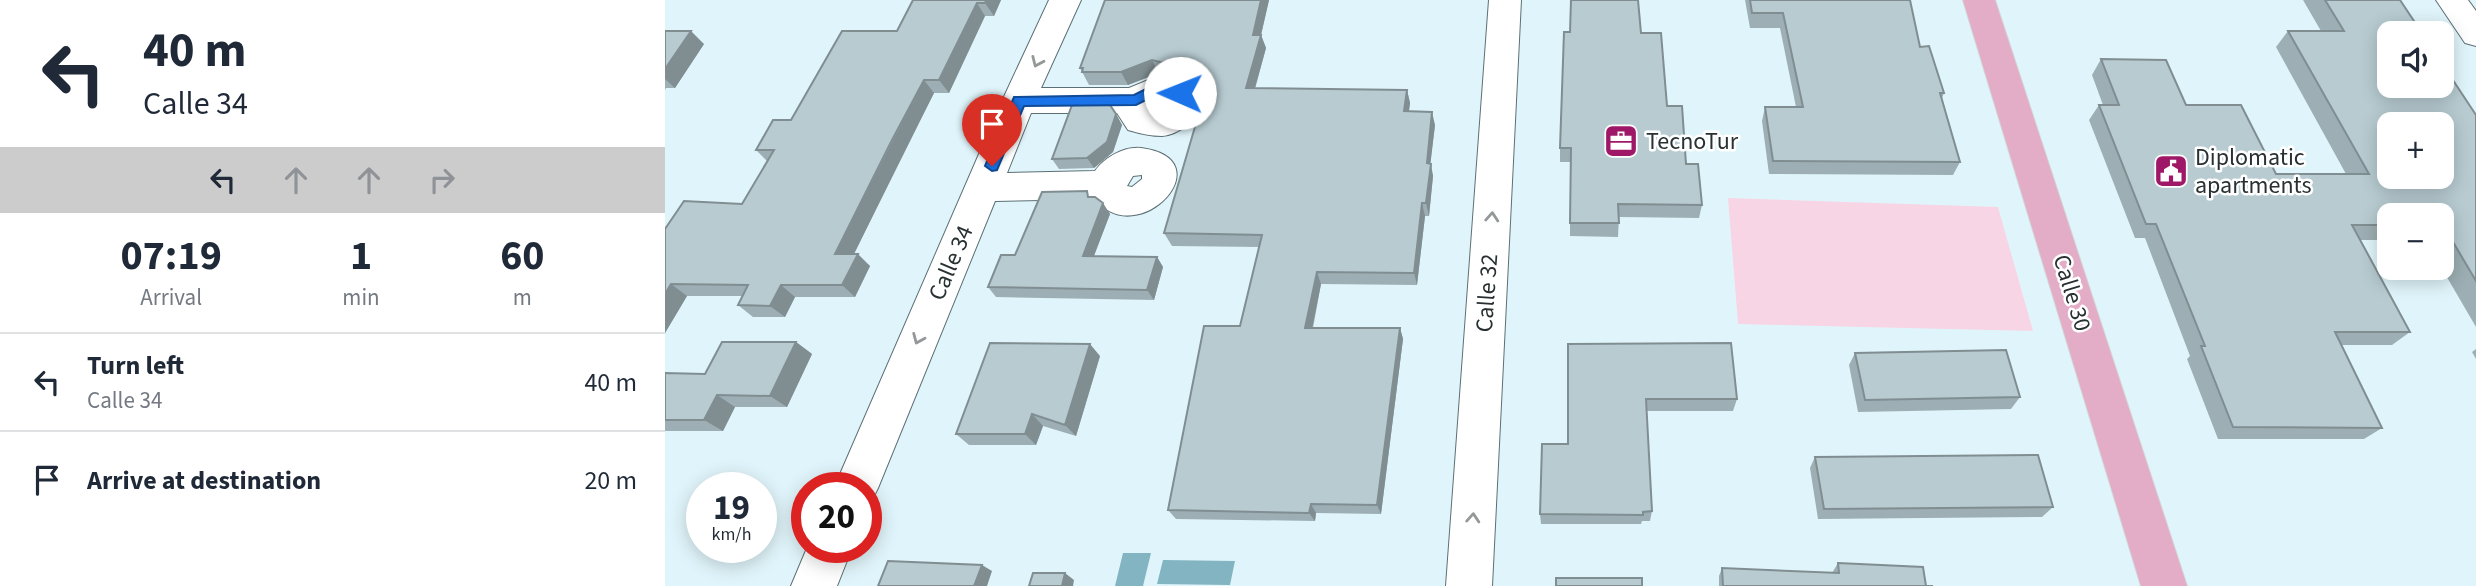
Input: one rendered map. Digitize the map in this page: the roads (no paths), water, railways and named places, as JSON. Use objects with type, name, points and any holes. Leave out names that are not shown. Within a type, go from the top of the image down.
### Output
[{"type":"main road","name":"Calle 30","points":[[1979,0],[2164,586]]},
{"type":"street","name":"Calle 34","points":[[863,472],[1019,101],[1065,0]]},
{"type":"street","name":"Calle 32","points":[[1469,586],[1505,0]]},
{"type":"street","points":[[2452,0],[2476,35]]},
{"type":"street","points":[[983,187],[1107,185],[1109,192],[1128,202],[1146,197],[1159,186],[1161,173],[1153,163],[1141,161],[1146,112],[1019,101]]},
{"type":"street","points":[[814,586],[824,563]]},
{"type":"water","points":[[1123,553],[1151,553],[1143,586],[1115,586]]},
{"type":"water","points":[[1163,560],[1235,561],[1230,585],[1157,584]]},
{"type":"place","name":"TecnoTur","points":[[1621,141]]},
{"type":"place","name":"Diplomatic apartments","points":[[2171,171]]}]
